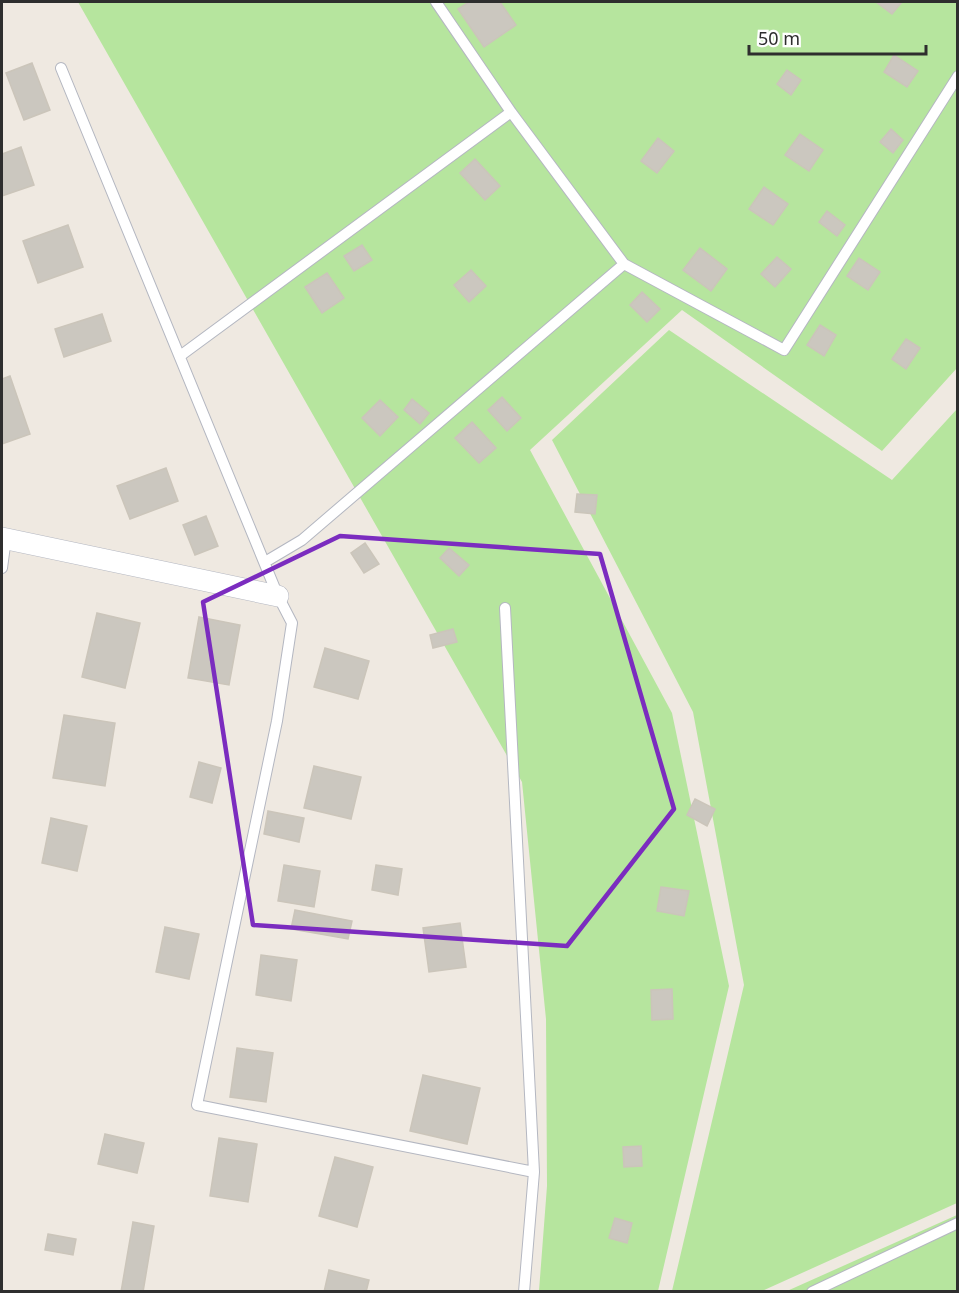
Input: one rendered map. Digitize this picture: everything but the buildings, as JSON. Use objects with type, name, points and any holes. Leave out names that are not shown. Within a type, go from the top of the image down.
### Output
[{"type":"street","points":[[4,538],[278,596]]},
{"type":"lane","points":[[436,2],[511,112],[624,264],[784,350],[957,76]]},
{"type":"lane","points":[[62,68],[278,596],[292,623],[279,710],[197,1104],[534,1172]]},
{"type":"lane","points":[[180,356],[511,112]]},
{"type":"lane","points":[[265,562],[302,540],[624,264]]},
{"type":"lane","points":[[2,568],[4,538]]},
{"type":"lane","points":[[505,608],[534,1172],[524,1292]]},
{"type":"lane","points":[[812,1292],[957,1223]]},
{"type":"highlighted area","points":[[340,536],[600,554],[674,809],[567,946],[253,925],[203,602]]},
{"type":"green space","points":[[78,2],[957,2],[957,368],[882,451],[682,310],[530,450],[672,713],[729,986],[658,1291],[539,1291],[547,1186],[546,1019],[522,782]]},
{"type":"green space","points":[[669,330],[892,480],[957,409],[957,1203],[762,1291],[672,1291],[744,985],[693,712],[552,440]]},
{"type":"green space","points":[[957,1215],[957,1291],[787,1291]]}]
